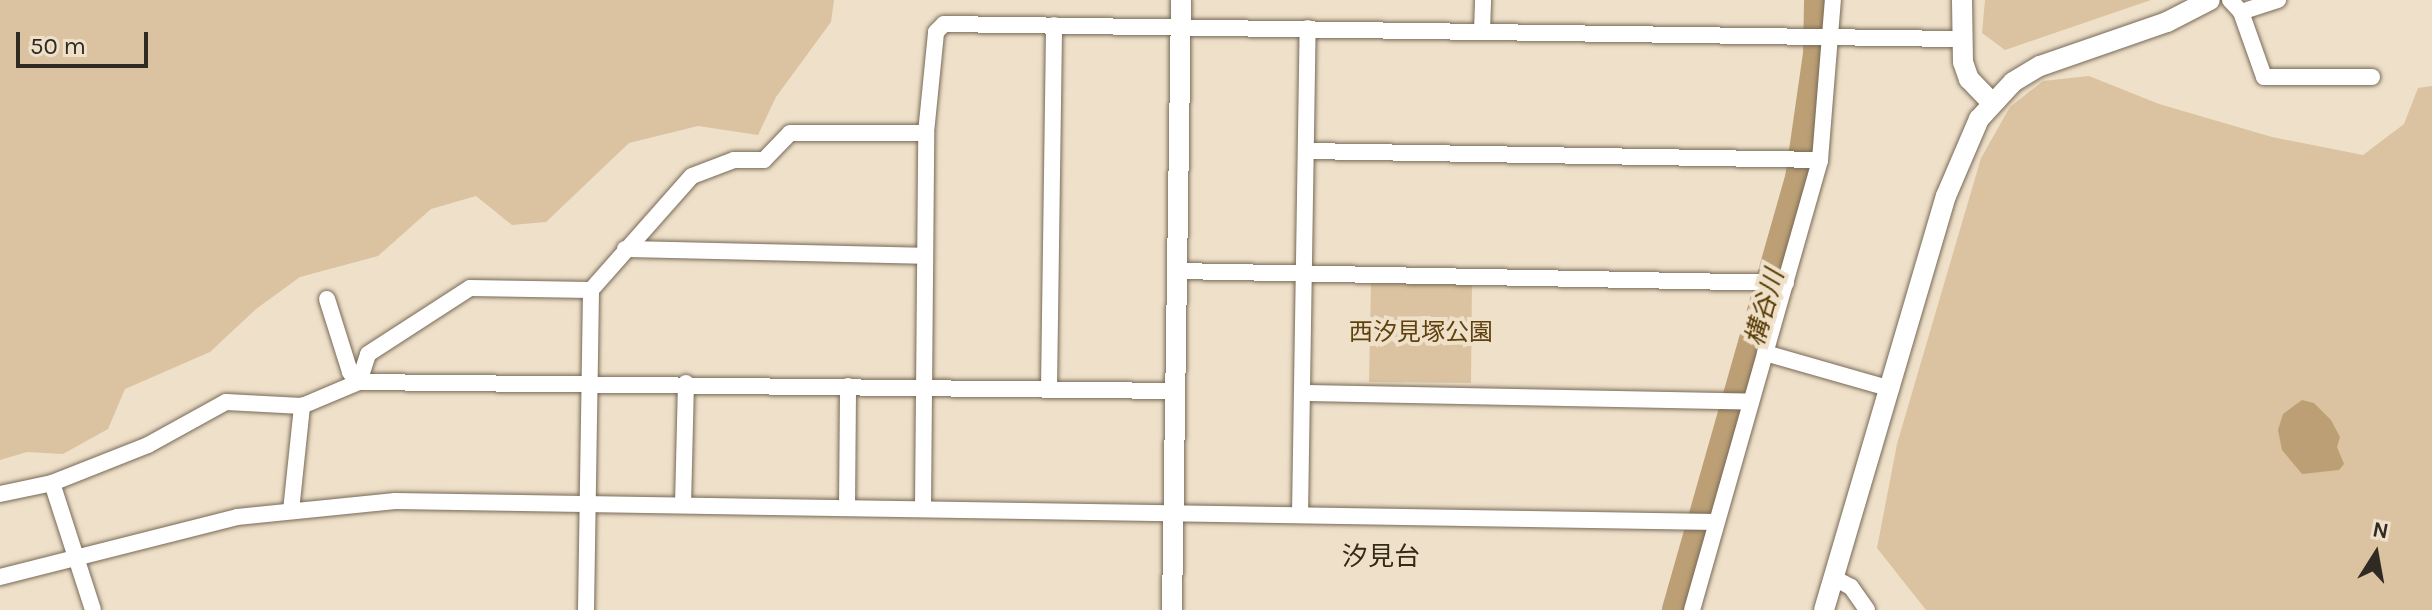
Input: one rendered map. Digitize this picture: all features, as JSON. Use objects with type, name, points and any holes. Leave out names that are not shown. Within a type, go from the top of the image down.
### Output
[{"type":"street","points":[[1172,610],[1181,0]]},
{"type":"street","points":[[1482,31],[1483,0]]},
{"type":"street","points":[[1692,610],[1708,521],[1743,401],[1765,353],[1777,281],[1810,159],[1823,35],[1833,0]]},
{"type":"street","points":[[1962,0],[1960,39],[1969,79],[1991,102]]},
{"type":"street","points":[[1824,610],[1946,196],[1962,150],[1991,102],[2040,66],[2167,22],[2210,0]]},
{"type":"street","points":[[2278,0],[2236,6],[2264,77],[2372,77]]},
{"type":"street","points":[[923,507],[926,133],[936,32],[944,24],[1960,39]]},
{"type":"street","points":[[1049,389],[1054,25]]},
{"type":"street","points":[[1300,515],[1308,28]]},
{"type":"street","points":[[586,610],[591,290],[692,176],[734,160],[764,160],[790,133],[926,133]]},
{"type":"street","points":[[1306,151],[1810,159]]},
{"type":"street","points":[[625,249],[925,256]]},
{"type":"street","points":[[1177,271],[1777,281]]},
{"type":"street","points":[[359,382],[368,354],[470,288],[591,290]]},
{"type":"street","points":[[327,299],[350,372],[359,382]]},
{"type":"street","points":[[1765,353],[1891,389]]},
{"type":"street","points":[[0,494],[52,483],[148,445],[226,402],[302,406],[359,382],[686,383],[1174,391]]},
{"type":"street","points":[[683,505],[686,383]]},
{"type":"street","points":[[847,507],[848,386]]},
{"type":"street","points":[[1302,393],[1743,401]]},
{"type":"street","points":[[291,511],[302,406]]},
{"type":"street","points":[[52,483],[93,610]]},
{"type":"street","points":[[0,577],[75,554],[237,517],[395,501],[1708,521]]},
{"type":"street","points":[[1834,578],[1851,587],[1867,610]]},
{"type":"green space","points":[[0,0],[834,0],[831,22],[776,97],[758,135],[698,126],[629,143],[546,222],[512,225],[476,196],[431,209],[378,256],[300,277],[256,309],[210,352],[125,389],[108,429],[63,454],[27,452],[0,460]]},
{"type":"green space","points":[[1985,0],[2151,0],[2005,50],[1982,33]]},
{"type":"green space","points":[[2089,76],[2159,104],[2272,137],[2363,155],[2404,124],[2418,88],[2432,86],[2432,610],[1926,610],[1877,548],[1897,444],[1981,158],[2010,107],[2043,81]]},
{"type":"green space","name":"西汐見塚公園","points":[[1371,282],[1472,284],[1471,383],[1369,382]]},
{"type":"shaded area","points":[[2302,400],[2314,403],[2331,420],[2340,437],[2337,447],[2344,464],[2339,470],[2302,474],[2282,450],[2278,430],[2283,414]]},
{"type":"waterway","name":"構谷川","points":[[1678,610],[1801,179],[1819,54],[1820,0]]},
{"type":"district","name":"汐見台","points":[[1381,557]]}]
